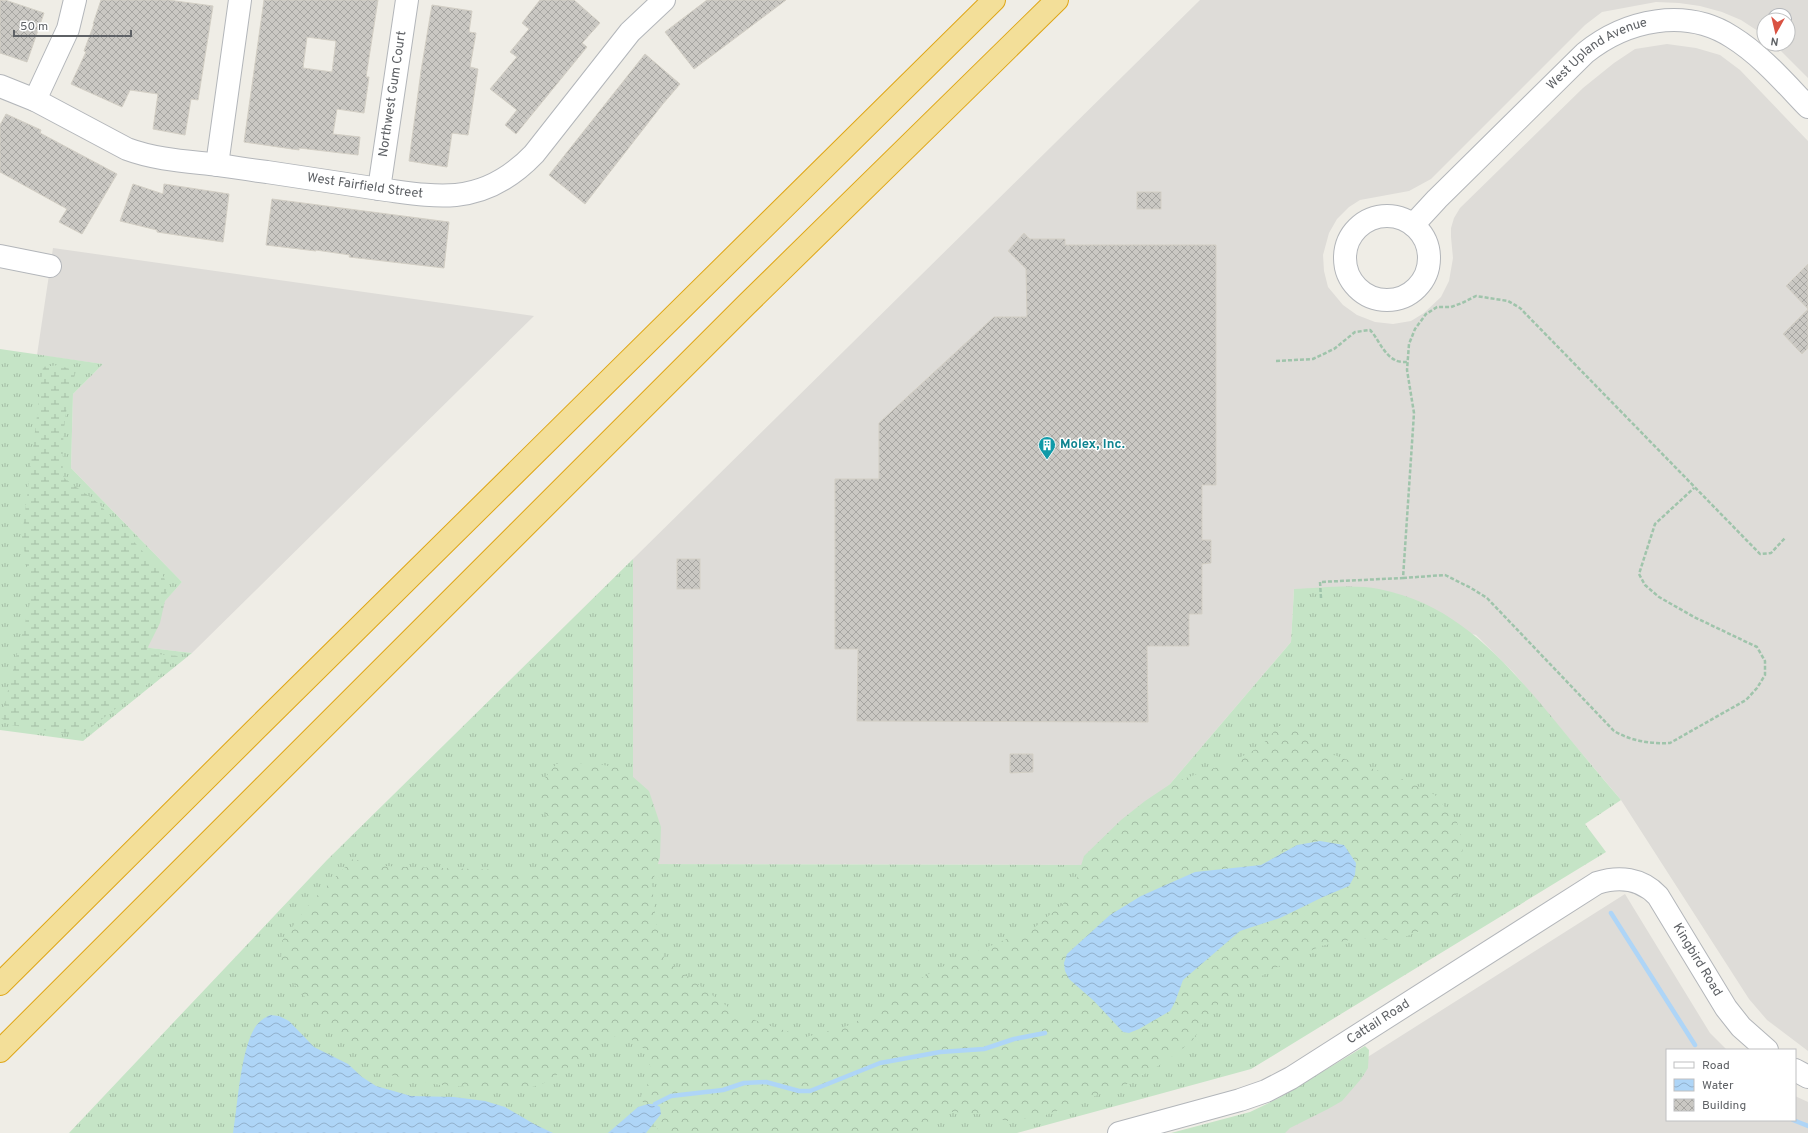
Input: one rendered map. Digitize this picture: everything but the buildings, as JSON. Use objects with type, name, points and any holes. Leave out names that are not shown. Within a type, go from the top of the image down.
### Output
[{"type":"highway","points":[[0,984],[994,0]]},
{"type":"highway","points":[[0,1051],[747,304],[1057,0]]},
{"type":"street","points":[[35,100],[68,29],[75,0]]},
{"type":"street","points":[[217,165],[240,0]]},
{"type":"street","name":"Northwest Gum Court","points":[[379,189],[407,0]]},
{"type":"street","name":"West Fairfield Street","points":[[0,86],[35,100],[139,154],[163,159],[217,165],[379,189],[430,195],[455,195],[476,192],[509,176],[522,166],[534,154],[630,32],[664,0]]},
{"type":"street","name":"West Upland Avenue","points":[[1413,225],[1437,199],[1585,53],[1598,42],[1620,30],[1644,23],[1665,20],[1690,22],[1713,27],[1731,36],[1767,65],[1808,107]]},
{"type":"street","points":[[0,256],[50,266]]},
{"type":"street","name":"Kingbird Road","points":[[1623,878],[1644,885],[1658,896],[1726,1008],[1741,1027],[1766,1049]]},
{"type":"street","name":"Cattail Road","points":[[1119,1133],[1240,1100],[1266,1091],[1291,1078],[1369,1029],[1597,883],[1623,878]]},
{"type":"street","points":[[1796,1071],[1808,1077]]},
{"type":"path","points":[[1403,578],[1414,413],[1407,370],[1409,344],[1415,329],[1426,314],[1437,307],[1451,307],[1476,296],[1508,301],[1520,308],[1760,554],[1771,553],[1785,538]]},
{"type":"path","points":[[1276,361],[1313,359],[1334,349],[1355,332],[1370,330],[1377,337],[1383,349],[1394,360],[1407,362]]},
{"type":"path","points":[[1321,598],[1320,582],[1445,575],[1487,598],[1614,731],[1627,738],[1659,744],[1670,743],[1746,700],[1766,675],[1765,661],[1757,647],[1694,617],[1659,597],[1645,585],[1639,574],[1655,524],[1694,488]]},
{"type":"shaded area","points":[[1200,0],[1808,0],[1808,78],[1782,52],[1796,52],[1796,12],[1756,12],[1756,30],[1741,20],[1722,12],[1700,6],[1679,3],[1656,2],[1602,12],[1585,25],[1431,179],[1409,191],[1360,200],[1349,207],[1337,219],[1329,233],[1323,255],[1324,271],[1328,287],[1343,305],[1357,315],[1375,322],[1393,324],[1411,321],[1424,313],[1441,297],[1449,281],[1453,258],[1451,228],[1454,218],[1460,208],[1583,88],[1614,63],[1635,49],[1667,44],[1696,48],[1720,55],[1740,70],[1808,141],[1808,1051],[1767,1020],[1749,999],[1621,800],[1514,673],[1476,635],[1294,589],[1291,642],[1101,865],[633,864],[633,559]]},
{"type":"shaded area","points":[[53,248],[534,316],[192,653],[125,645],[182,582],[71,468],[73,394],[103,364],[37,355]]},
{"type":"shaded area","points":[[1625,894],[1710,1033],[1726,1049],[1666,1049],[1666,1121],[1796,1121],[1796,1096],[1808,1102],[1808,1133],[1215,1133],[1303,1098]]},
{"type":"green space","points":[[0,349],[103,364],[73,394],[71,468],[182,582],[126,645],[192,653],[83,741],[0,730]]},
{"type":"green space","points":[[58,365],[76,371],[66,411],[63,449],[63,477],[98,503],[161,571],[168,587],[160,623],[145,653],[178,656],[161,674],[80,736],[11,725],[1,718],[32,595],[22,537],[43,367]]},
{"type":"green space","points":[[633,559],[633,864],[1101,865],[1291,642],[1294,589],[1348,587],[1379,589],[1407,596],[1432,607],[1455,621],[1476,637],[1515,674],[1621,800],[1585,824],[1606,852],[1251,1069],[1017,1133],[69,1133],[327,860]]},
{"type":"green space","points":[[1279,726],[1301,727],[1316,744],[1331,754],[1405,780],[1435,795],[1457,822],[1463,847],[1454,908],[1437,924],[1397,940],[1359,938],[1321,946],[1288,961],[1240,989],[1213,1008],[1192,1041],[1165,1062],[1129,1083],[1043,1116],[1008,1121],[979,1114],[952,1112],[922,1124],[916,1133],[661,1133],[647,1116],[641,1096],[651,1078],[649,1053],[631,1039],[609,1036],[586,1056],[542,1084],[519,1091],[440,1085],[390,1075],[365,1059],[331,1028],[294,984],[281,960],[282,941],[310,903],[353,859],[381,866],[531,871],[548,857],[553,827],[539,804],[542,782],[556,764],[593,763],[624,769],[649,791],[661,827],[660,857],[652,884],[656,922],[664,959],[732,1010],[764,1024],[806,1037],[847,1026],[884,1008],[919,979],[956,960],[1034,928],[1063,904],[1076,882],[1084,856],[1121,820],[1145,801],[1172,783],[1231,762],[1260,747]]},
{"type":"green space","points":[[1365,1046],[1369,1050],[1368,1068],[1361,1079],[1342,1101],[1290,1128],[1285,1133],[1171,1133],[1250,1112],[1279,1098]]},
{"type":"water","points":[[1320,841],[1344,845],[1356,863],[1355,875],[1349,886],[1280,918],[1240,931],[1183,980],[1170,1011],[1139,1029],[1129,1033],[1123,1032],[1094,1001],[1069,979],[1065,971],[1064,963],[1067,954],[1110,915],[1141,896],[1195,872],[1261,865],[1297,845]]},
{"type":"water","points":[[270,1015],[279,1016],[289,1021],[314,1047],[348,1064],[362,1077],[376,1086],[411,1096],[454,1097],[485,1101],[505,1107],[553,1133],[233,1133],[240,1080],[249,1040],[257,1024]]},
{"type":"water","points":[[648,1104],[655,1104],[660,1107],[661,1114],[646,1133],[608,1133],[638,1107]]},
{"type":"waterway","points":[[1611,913],[1695,1045]]},
{"type":"waterway","points":[[655,1104],[671,1096],[723,1090],[744,1083],[766,1082],[799,1091],[810,1091],[880,1063],[940,1052],[984,1049],[1014,1039],[1045,1033]]},
{"type":"waterway","points":[[1796,1121],[1808,1126]]},
{"type":"place","name":"Molex, Inc.","points":[[1047,460]]}]
